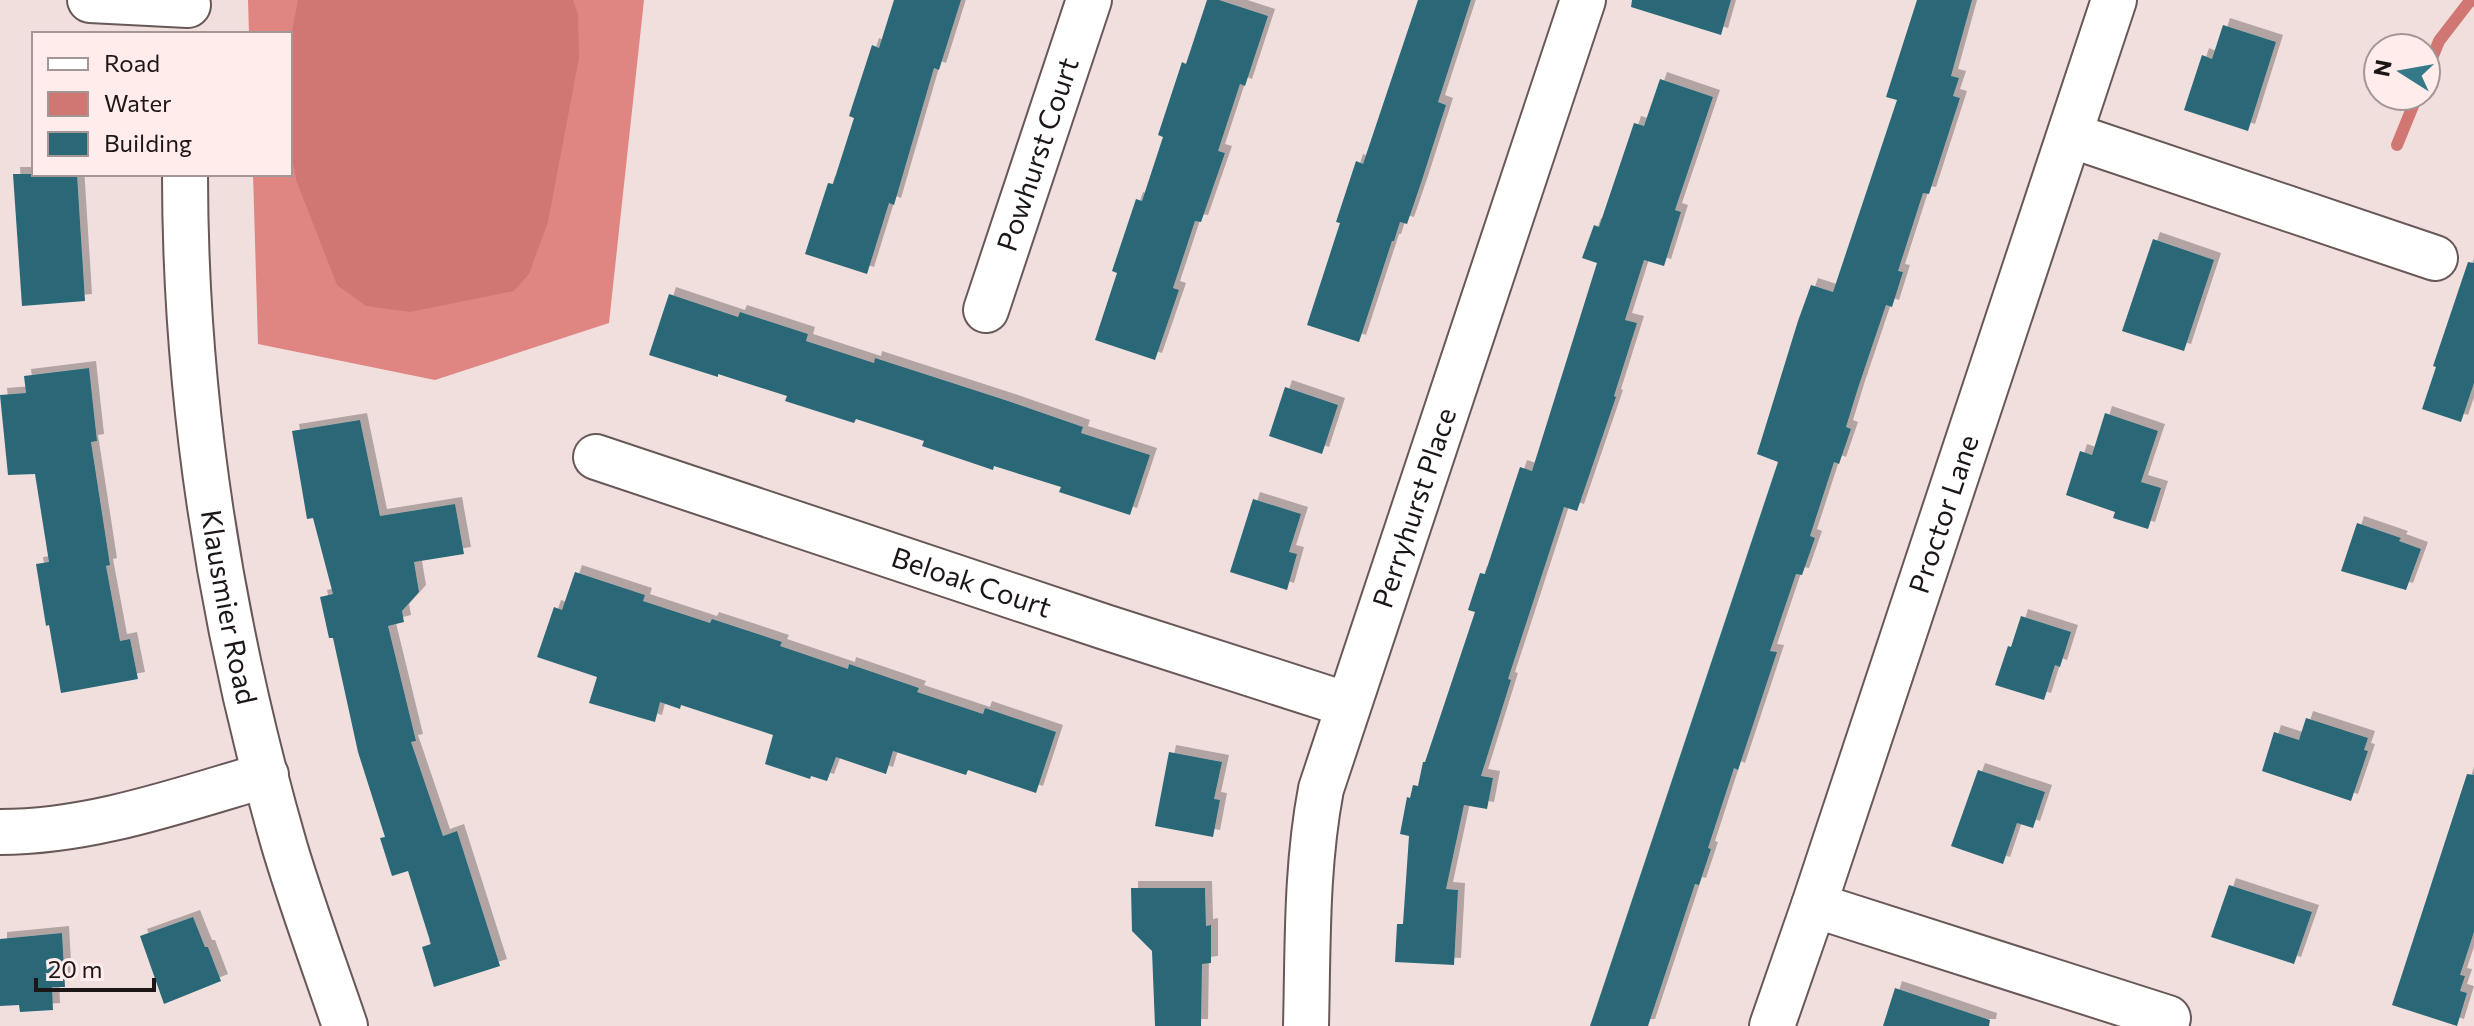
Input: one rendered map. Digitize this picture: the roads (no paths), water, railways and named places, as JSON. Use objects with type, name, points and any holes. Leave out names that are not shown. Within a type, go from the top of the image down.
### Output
[{"type":"street","points":[[90,0],[188,13]]},
{"type":"street","name":"Powhurst Court","points":[[986,310],[1089,0]]},
{"type":"street","name":"Perryhurst Place","points":[[1306,1026],[1309,886],[1321,789],[1583,0]]},
{"type":"street","name":"Proctor Lane","points":[[1772,1026],[2114,0]]},
{"type":"street","points":[[2070,135],[2435,258]]},
{"type":"street","name":"Klausmier Road","points":[[185,176],[188,289],[204,467],[239,668],[286,851],[345,1026]]},
{"type":"street","name":"Beloak Court","points":[[596,457],[1348,705]]},
{"type":"street","points":[[0,832],[72,826],[139,812],[266,775]]},
{"type":"street","points":[[1814,905],[2168,1018]]},
{"type":"water","points":[[298,0],[573,0],[578,14],[579,58],[548,222],[529,274],[514,291],[410,312],[366,306],[337,285],[296,180],[292,157],[292,32]]},
{"type":"waterway","points":[[2442,37],[2469,2],[2474,0]]},
{"type":"waterway","points":[[2397,145],[2410,112]]}]
